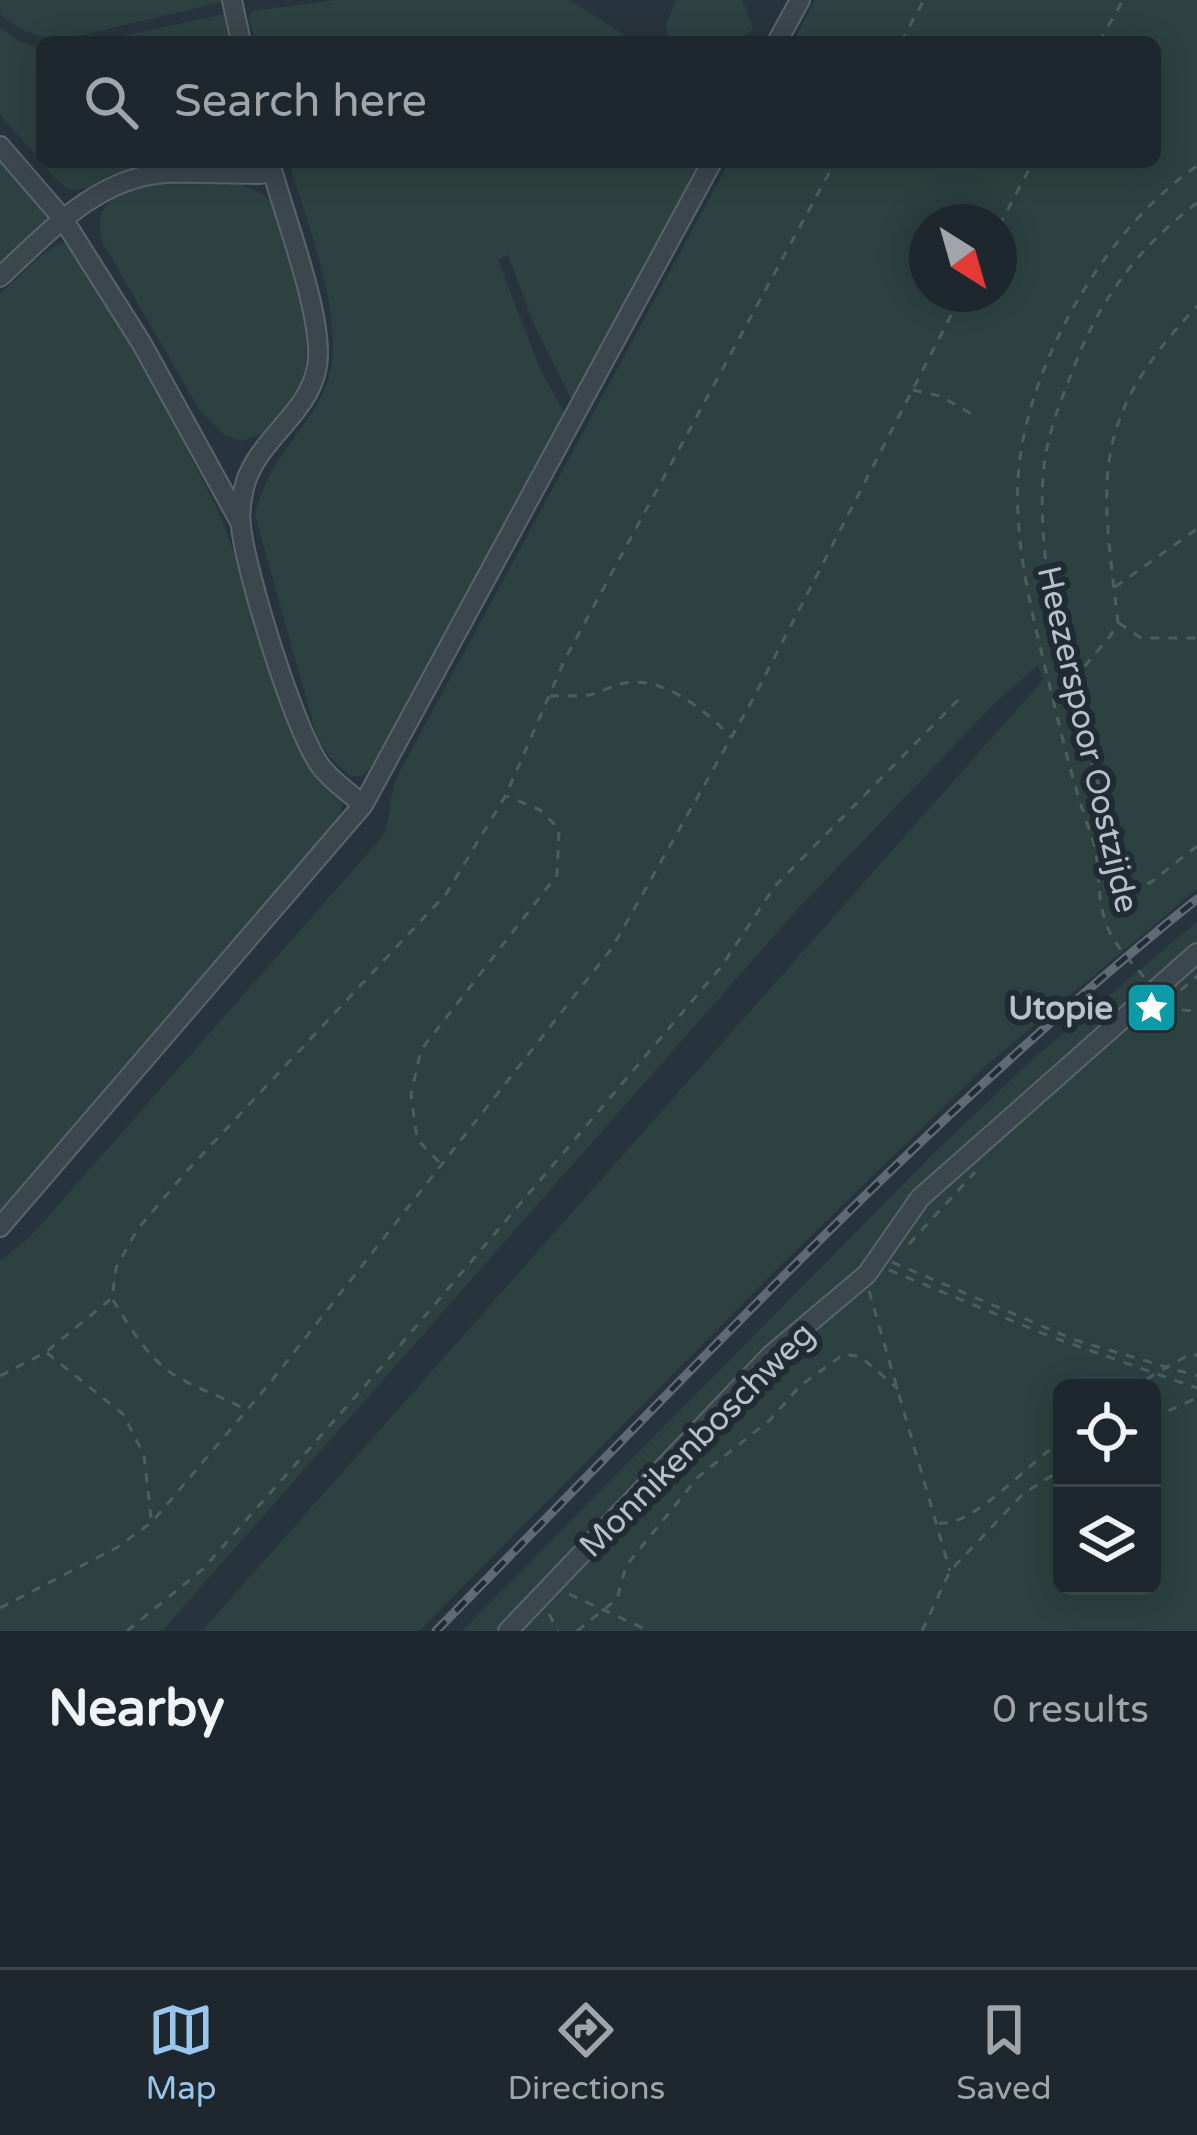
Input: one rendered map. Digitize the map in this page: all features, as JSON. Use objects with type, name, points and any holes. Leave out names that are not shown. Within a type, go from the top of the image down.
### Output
[{"type":"street","points":[[232,0],[240,36]]},
{"type":"street","points":[[780,36],[800,0]]},
{"type":"street","points":[[0,146],[63,220],[142,344],[240,521]]},
{"type":"street","points":[[0,277],[94,196],[127,181],[163,173],[261,174],[267,168]]},
{"type":"street","points":[[272,168],[319,332],[317,370],[298,409],[267,440],[247,481],[240,521],[248,569],[306,742],[322,769],[363,805]]},
{"type":"street","points":[[0,1226],[363,805],[709,168]]},
{"type":"street","name":"Monnikenboschweg","points":[[508,1631],[771,1355],[883,1263],[920,1198],[1197,953]]},
{"type":"path","points":[[904,36],[924,0]]},
{"type":"path","points":[[1102,36],[1123,0]]},
{"type":"path","name":"Heezerspoor Oostzijde","points":[[1152,989],[1118,945],[1103,916],[1099,859],[1081,813],[1025,582],[1019,487],[1022,446],[1057,339],[1087,281],[1130,229],[1197,166]]},
{"type":"path","points":[[247,1411],[218,1393],[180,1379],[138,1341],[112,1298],[116,1268],[137,1230],[185,1173],[446,894],[506,795],[565,658],[832,168]]},
{"type":"path","points":[[1011,204],[1030,168]]},
{"type":"path","points":[[1197,203],[1158,232],[1117,284],[1087,335],[1055,416],[1043,475],[1046,549],[1072,681],[1124,873],[1134,883],[1150,883],[1197,846]]},
{"type":"path","points":[[1072,681],[1118,622],[1106,526],[1114,427],[1155,351],[1197,307]]},
{"type":"path","points":[[0,1608],[116,1548],[152,1522],[247,1411],[612,948],[732,737],[952,312]]},
{"type":"path","points":[[910,390],[940,396],[977,417]]},
{"type":"path","points":[[1114,588],[1197,529]]},
{"type":"path","points":[[1118,622],[1141,638],[1197,638]]},
{"type":"path","points":[[549,696],[589,695],[626,682],[652,684],[682,698],[732,737]]},
{"type":"path","points":[[127,1631],[203,1570],[385,1364],[721,967],[775,886],[961,697]]},
{"type":"path","points":[[441,1165],[417,1138],[411,1094],[421,1050],[557,875],[559,829],[540,810],[506,795]]},
{"type":"path","points":[[1197,976],[1162,1009],[1197,1011]]},
{"type":"path","points":[[883,1263],[1076,1340],[1197,1376]]},
{"type":"path","points":[[883,1263],[1049,1336],[1197,1388]]},
{"type":"path","points":[[868,1289],[950,1571]]},
{"type":"path","points":[[0,1376],[46,1352],[112,1298]]},
{"type":"path","points":[[46,1352],[123,1414],[144,1455],[152,1522]]},
{"type":"path","points":[[578,1631],[616,1598],[626,1566],[698,1477],[770,1420],[801,1385],[844,1354],[861,1357],[898,1388]]},
{"type":"path","points":[[1148,1379],[1188,1355],[1197,1355]]},
{"type":"path","points":[[1161,1414],[1197,1398]]},
{"type":"path","points":[[938,1522],[948,1525],[970,1515],[1053,1448]]},
{"type":"path","points":[[922,1631],[950,1571],[1023,1494],[1053,1475]]},
{"type":"path","points":[[567,1592],[649,1631]]},
{"type":"path","points":[[541,1596],[558,1631]]},
{"type":"green space","points":[[0,0],[222,0],[78,36],[34,35],[0,14]]},
{"type":"green space","points":[[335,0],[569,0],[626,36],[254,36],[249,17],[253,11]]},
{"type":"green space","points":[[676,0],[742,0],[753,28],[744,36],[667,36]]},
{"type":"green space","points":[[815,0],[1197,0],[1197,889],[988,1064],[776,1270],[419,1631],[202,1631],[1043,680],[1038,665],[996,702],[796,911],[162,1631],[0,1631],[0,1261],[30,1237],[384,835],[394,789],[726,168],[1161,168],[1161,36],[796,36]]},
{"type":"green space","points":[[224,14],[228,36],[122,36]]},
{"type":"green space","points":[[0,27],[36,47],[36,155],[0,115]]},
{"type":"green space","points":[[0,141],[54,207],[51,225],[0,273]]},
{"type":"green space","points":[[47,168],[149,168],[77,190],[61,184]]},
{"type":"green space","points":[[291,168],[700,168],[573,403],[535,327],[508,255],[498,260],[540,369],[566,416],[375,764],[361,776],[350,776],[317,737],[255,515],[268,480],[313,411],[331,371],[330,312]]},
{"type":"green space","points":[[160,179],[233,183],[271,202],[307,325],[305,367],[300,385],[267,431],[242,441],[225,436],[200,411],[103,243],[101,217],[113,199]]},
{"type":"green space","points":[[67,241],[91,263],[218,510],[319,777],[343,805],[336,825],[0,1213],[0,294],[45,252]]},
{"type":"green space","points":[[1197,922],[1197,1631],[462,1631],[935,1152],[1035,1057]]},
{"type":"railway","points":[[436,1631],[900,1161],[1095,983],[1197,899]]},
{"type":"place","name":"Utopie","points":[[1152,1007]]}]
